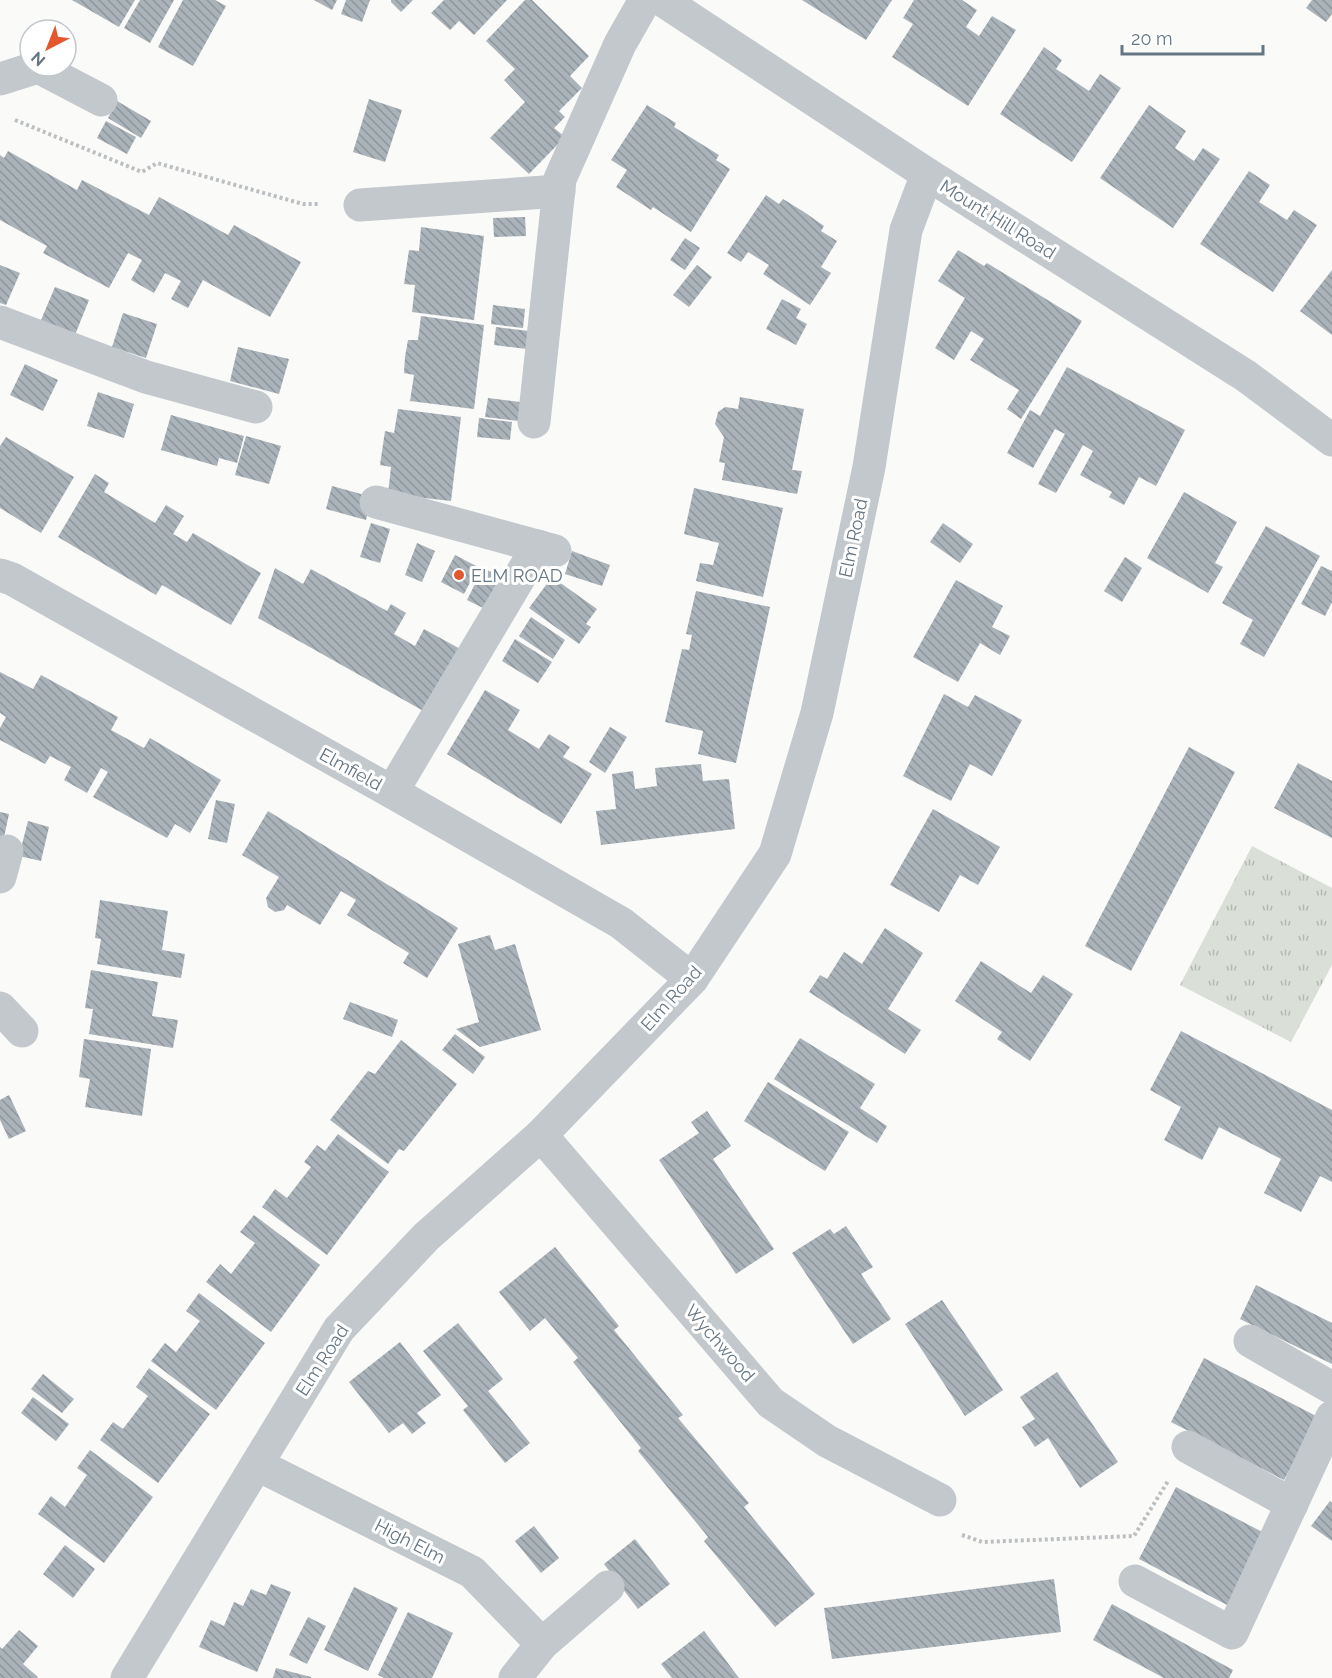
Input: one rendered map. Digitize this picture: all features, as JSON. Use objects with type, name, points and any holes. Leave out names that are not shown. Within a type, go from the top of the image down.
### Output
[{"type":"street","points":[[534,422],[560,179],[620,44],[645,0]]},
{"type":"street","name":"Mount Hill Road","points":[[662,0],[927,174],[1246,376],[1332,440]]},
{"type":"street","points":[[0,79],[38,67],[101,100]]},
{"type":"street","name":"Elm Road","points":[[127,1678],[339,1329],[426,1237],[541,1135],[692,979],[775,854],[813,724],[868,467],[906,230],[927,174]]},
{"type":"street","points":[[360,205],[559,192]]},
{"type":"street","points":[[0,322],[146,377],[256,407]]},
{"type":"street","points":[[376,502],[547,548],[392,792]]},
{"type":"street","name":"Elmfield","points":[[0,575],[12,579],[621,923],[692,979]]},
{"type":"street","points":[[0,1008],[22,1031]]},
{"type":"street","name":"Wychwood","points":[[541,1135],[771,1403],[827,1441],[940,1500]]},
{"type":"street","points":[[1250,1341],[1332,1388]]},
{"type":"street","points":[[1136,1581],[1232,1633],[1292,1504],[1325,1454],[1332,1418]]},
{"type":"street","points":[[1188,1447],[1292,1504]]},
{"type":"street","name":"High Elm","points":[[258,1464],[471,1572],[542,1644]]},
{"type":"street","points":[[515,1678],[542,1644],[608,1587]]},
{"type":"path","points":[[11,118],[142,172],[158,163],[303,204],[360,205]]},
{"type":"path","points":[[940,1500],[928,1522],[982,1542],[1134,1536],[1188,1447]]},
{"type":"green space","points":[[1252,846],[1332,888],[1332,965],[1291,1042],[1180,985]]},
{"type":"building","points":[[72,0],[135,0],[119,27]]},
{"type":"building","points":[[140,0],[174,0],[150,43],[124,28]]},
{"type":"building","points":[[183,0],[215,0],[226,6],[193,66],[158,47]]},
{"type":"building","points":[[314,0],[337,0],[332,10]]},
{"type":"building","points":[[346,0],[370,0],[362,22],[341,14]]},
{"type":"building","points":[[391,0],[413,0],[401,12]]},
{"type":"building","points":[[444,0],[507,0],[474,35],[459,21],[450,30],[431,13]]},
{"type":"building","points":[[525,0],[532,0],[589,56],[570,76],[582,88],[559,111],[565,117],[554,128],[565,137],[529,174],[490,138],[525,102],[504,80],[515,69],[486,41]]},
{"type":"building","points":[[802,0],[892,0],[866,40]]},
{"type":"building","points":[[914,0],[962,0],[977,10],[966,27],[979,36],[992,16],[1016,30],[968,106],[892,57],[913,24],[903,18]]},
{"type":"building","points":[[1312,0],[1332,0],[1332,14],[1326,22],[1306,8]]},
{"type":"building","points":[[1044,47],[1062,60],[1056,69],[1089,91],[1100,74],[1121,88],[1072,162],[1000,114]]},
{"type":"building","points":[[369,99],[402,110],[385,162],[353,152]]},
{"type":"building","points":[[117,101],[151,121],[141,138],[108,118]]},
{"type":"building","points":[[647,105],[676,123],[674,127],[719,155],[716,160],[730,169],[691,232],[653,207],[651,210],[616,187],[627,170],[611,160]]},
{"type":"building","points":[[1149,105],[1186,131],[1175,148],[1194,161],[1203,148],[1220,159],[1173,228],[1100,178]]},
{"type":"building","points":[[106,121],[136,137],[127,154],[97,138]]},
{"type":"building","points":[[8,151],[77,190],[82,180],[149,215],[159,197],[228,235],[234,225],[301,262],[270,317],[203,280],[188,308],[171,299],[181,281],[165,273],[154,293],[131,280],[142,260],[128,253],[109,288],[43,253],[47,246],[0,220],[0,155],[4,158]]},
{"type":"building","points":[[1249,171],[1270,185],[1259,202],[1287,220],[1294,210],[1317,225],[1273,292],[1200,244]]},
{"type":"building","points":[[766,195],[779,204],[783,199],[804,212],[824,226],[821,231],[837,241],[821,267],[831,273],[810,305],[763,274],[769,265],[748,252],[741,262],[727,253]]},
{"type":"building","points":[[525,217],[526,236],[494,237],[493,218]]},
{"type":"building","points":[[421,227],[484,236],[474,320],[412,312],[415,285],[404,284],[409,250],[419,251]]},
{"type":"building","points":[[685,238],[700,248],[685,270],[670,260]]},
{"type":"building","points":[[958,250],[984,266],[987,263],[1082,321],[1021,419],[1007,409],[1019,390],[970,360],[984,339],[971,331],[954,360],[935,348],[965,298],[938,281]]},
{"type":"building","points":[[0,265],[20,273],[6,305],[0,303]]},
{"type":"building","points":[[697,265],[712,277],[689,307],[673,295]]},
{"type":"building","points":[[1332,270],[1332,335],[1300,311]]},
{"type":"building","points":[[55,287],[89,300],[75,335],[41,320]]},
{"type":"building","points":[[782,299],[801,309],[796,318],[807,324],[796,345],[766,329]]},
{"type":"building","points":[[493,305],[525,309],[523,328],[491,324]]},
{"type":"building","points":[[123,313],[157,324],[146,358],[112,347]]},
{"type":"building","points":[[421,316],[484,325],[474,409],[410,401],[414,375],[404,373],[405,357],[408,340],[418,340]]},
{"type":"building","points":[[496,327],[529,331],[527,349],[494,345]]},
{"type":"building","points":[[238,347],[289,359],[279,394],[230,381]]},
{"type":"building","points":[[25,364],[58,380],[43,411],[10,395]]},
{"type":"building","points":[[1067,367],[1185,430],[1156,486],[1139,477],[1124,505],[1109,497],[1112,492],[1080,475],[1093,451],[1083,445],[1056,493],[1038,484],[1065,434],[1055,429],[1033,468],[1007,453],[1030,410],[1040,416]]},
{"type":"building","points":[[98,392],[134,404],[124,438],[87,426]]},
{"type":"building","points":[[740,397],[804,409],[792,470],[802,471],[797,494],[722,480],[725,463],[719,462],[724,437],[715,424],[718,412],[725,407],[738,409]]},
{"type":"building","points":[[488,398],[520,402],[518,421],[485,417]]},
{"type":"building","points":[[398,409],[461,417],[451,501],[388,494],[391,467],[380,465],[385,431],[394,433]]},
{"type":"building","points":[[171,415],[244,436],[237,463],[219,458],[217,466],[161,450]]},
{"type":"building","points":[[479,418],[512,422],[510,440],[477,437]]},
{"type":"building","points":[[246,436],[281,446],[269,484],[235,475]]},
{"type":"building","points":[[6,437],[74,477],[41,533],[0,508],[0,446]]},
{"type":"building","points":[[95,474],[109,483],[104,492],[155,523],[166,505],[184,516],[173,534],[187,542],[193,533],[261,573],[231,625],[162,585],[156,595],[58,537]]},
{"type":"building","points":[[332,486],[372,497],[366,520],[326,509]]},
{"type":"building","points":[[694,488],[783,508],[763,597],[696,581],[700,563],[713,565],[719,543],[684,534]]},
{"type":"building","points":[[1184,492],[1237,522],[1215,563],[1223,567],[1208,593],[1147,558]]},
{"type":"building","points":[[371,523],[390,529],[380,563],[360,557]]},
{"type":"building","points":[[943,523],[973,544],[960,563],[930,542]]},
{"type":"building","points":[[1266,526],[1320,556],[1264,657],[1240,644],[1253,620],[1222,603]]},
{"type":"building","points":[[417,543],[435,551],[422,582],[405,575]]},
{"type":"building","points":[[572,551],[610,565],[602,586],[565,574]]},
{"type":"building","name":"ELM ROAD","points":[[455,555],[478,567],[464,594],[441,582]]},
{"type":"building","points":[[1125,557],[1142,568],[1122,602],[1104,591]]},
{"type":"building","points":[[1321,566],[1332,571],[1332,602],[1325,616],[1301,604]]},
{"type":"building","points":[[275,568],[303,584],[311,569],[387,611],[391,604],[406,613],[394,634],[415,646],[424,629],[462,650],[427,713],[258,618]]},
{"type":"building","points":[[483,568],[501,577],[485,609],[467,600]]},
{"type":"building","points":[[552,577],[597,609],[586,624],[591,627],[579,644],[529,608]]},
{"type":"building","points":[[956,580],[1003,606],[992,627],[1010,636],[1000,655],[980,643],[958,682],[913,657]]},
{"type":"building","points":[[696,591],[770,607],[736,763],[698,754],[703,731],[665,722],[682,649],[689,650],[692,635],[686,634]]},
{"type":"building","points":[[531,617],[565,640],[553,659],[519,636]]},
{"type":"building","points":[[515,639],[552,662],[538,683],[502,661]]},
{"type":"building","points":[[0,672],[33,689],[41,675],[118,717],[111,730],[144,748],[150,738],[221,780],[190,833],[175,824],[167,838],[93,797],[108,772],[101,768],[87,793],[64,780],[71,767],[50,756],[45,764],[0,740],[0,728],[6,717],[0,713]]},
{"type":"building","points":[[485,690],[520,710],[508,730],[539,749],[549,734],[570,747],[563,757],[592,774],[561,824],[447,754]]},
{"type":"building","points":[[944,694],[968,707],[975,695],[1022,720],[992,776],[970,764],[951,801],[903,776]]},
{"type":"building","points":[[610,727],[627,737],[605,773],[589,762]]},
{"type":"building","points":[[1189,747],[1235,772],[1131,971],[1085,946]]},
{"type":"building","points":[[1298,763],[1332,781],[1332,838],[1274,808]]},
{"type":"building","points":[[701,764],[703,781],[729,779],[735,829],[601,845],[596,811],[616,809],[612,774],[633,771],[635,789],[657,786],[655,768]]},
{"type":"building","points":[[216,800],[235,804],[227,843],[208,839]]},
{"type":"building","points":[[933,809],[1000,847],[978,885],[960,875],[939,912],[890,885]]},
{"type":"building","points":[[268,811],[458,928],[427,978],[403,963],[409,953],[347,915],[356,900],[341,891],[320,925],[287,905],[284,910],[275,912],[268,907],[266,898],[279,877],[242,855]]},
{"type":"building","points":[[0,812],[9,814],[1,851],[0,851]]},
{"type":"building","points":[[28,821],[49,827],[41,861],[19,856]]},
{"type":"building","points":[[100,900],[168,911],[162,950],[185,954],[181,978],[97,964],[101,939],[95,938]]},
{"type":"building","points":[[885,928],[923,953],[888,1009],[921,1030],[905,1054],[809,992],[820,975],[827,979],[844,952],[862,964]]},
{"type":"building","points":[[490,935],[495,950],[515,944],[541,1030],[480,1047],[456,1029],[479,1022],[458,944]]},
{"type":"building","points":[[981,961],[1031,993],[1043,975],[1073,994],[1030,1061],[997,1039],[1002,1032],[955,1001]]},
{"type":"building","points":[[91,970],[158,982],[152,1016],[178,1020],[173,1048],[89,1034],[93,1009],[85,1008]]},
{"type":"building","points":[[350,1002],[398,1020],[392,1037],[343,1019]]},
{"type":"building","points":[[1181,1031],[1332,1110],[1332,1182],[1320,1176],[1301,1212],[1264,1193],[1281,1159],[1219,1127],[1202,1160],[1164,1140],[1181,1107],[1150,1090]]},
{"type":"building","points":[[455,1034],[485,1057],[473,1074],[442,1050]]},
{"type":"building","points":[[800,1038],[875,1084],[860,1108],[887,1126],[877,1143],[774,1079]]},
{"type":"building","points":[[84,1039],[151,1049],[142,1116],[85,1107],[90,1079],[79,1077]]},
{"type":"building","points":[[401,1040],[457,1084],[404,1151],[399,1149],[388,1164],[330,1120],[368,1071],[375,1074]]},
{"type":"building","points":[[768,1082],[849,1132],[825,1171],[744,1121]]},
{"type":"building","points":[[9,1095],[26,1131],[9,1139],[0,1120],[0,1100]]},
{"type":"building","points":[[707,1111],[731,1146],[713,1159],[774,1249],[736,1274],[659,1160],[699,1133],[691,1122]]},
{"type":"building","points":[[338,1134],[389,1172],[327,1255],[262,1207],[275,1189],[287,1198],[311,1167],[304,1162],[317,1145],[325,1151]]},
{"type":"building","points":[[254,1215],[320,1265],[271,1332],[206,1282],[220,1264],[231,1274],[255,1243],[240,1232]]},
{"type":"building","points":[[846,1226],[873,1267],[861,1274],[891,1319],[853,1344],[792,1253],[830,1229],[834,1234]]},
{"type":"building","points":[[555,1247],[619,1326],[614,1330],[683,1415],[678,1418],[749,1503],[744,1507],[815,1594],[775,1627],[704,1541],[708,1537],[638,1451],[641,1448],[573,1362],[578,1358],[545,1318],[530,1331],[499,1292]]},
{"type":"building","points":[[1256,1285],[1332,1323],[1332,1364],[1240,1319]]},
{"type":"building","points":[[199,1293],[265,1343],[216,1410],[151,1361],[165,1343],[176,1352],[200,1321],[186,1311]]},
{"type":"building","points":[[942,1300],[1003,1390],[965,1416],[905,1324]]},
{"type":"building","points":[[458,1323],[503,1379],[488,1391],[530,1443],[505,1463],[463,1410],[468,1406],[423,1351]]},
{"type":"building","points":[[400,1342],[441,1395],[417,1413],[426,1423],[412,1434],[403,1423],[389,1433],[349,1382]]},
{"type":"building","points":[[1204,1358],[1318,1417],[1284,1480],[1171,1422]]},
{"type":"building","points":[[149,1368],[210,1414],[158,1483],[100,1440],[113,1422],[123,1429],[148,1396],[136,1387]]},
{"type":"building","points":[[1057,1372],[1118,1462],[1080,1488],[1048,1438],[1035,1447],[1022,1427],[1035,1419],[1020,1397]]},
{"type":"building","points":[[43,1374],[74,1399],[62,1413],[31,1389]]},
{"type":"building","points":[[33,1397],[69,1424],[56,1441],[21,1413]]},
{"type":"building","points":[[90,1450],[153,1497],[104,1563],[38,1514],[51,1496],[65,1507],[87,1475],[77,1468]]},
{"type":"building","points":[[1176,1487],[1268,1535],[1231,1607],[1139,1559]]},
{"type":"building","points":[[1330,1501],[1332,1503],[1332,1541],[1311,1526]]},
{"type":"building","points":[[534,1526],[559,1558],[541,1573],[515,1541]]},
{"type":"building","points":[[635,1539],[670,1584],[638,1609],[604,1564]]},
{"type":"building","points":[[65,1545],[95,1569],[73,1598],[43,1574]]},
{"type":"building","points":[[1054,1579],[1061,1632],[832,1659],[824,1608]]},
{"type":"building","points":[[271,1584],[291,1592],[257,1672],[199,1647],[211,1620],[224,1626],[234,1602],[243,1606],[251,1589],[266,1595]]},
{"type":"building","points":[[354,1587],[398,1608],[368,1671],[324,1650]]},
{"type":"building","points":[[1112,1604],[1233,1670],[1229,1678],[1164,1678],[1093,1640]]},
{"type":"building","points":[[408,1612],[453,1633],[432,1678],[384,1678],[378,1675]]},
{"type":"building","points":[[308,1617],[326,1626],[307,1664],[289,1655]]},
{"type":"building","points":[[19,1630],[38,1646],[23,1664],[38,1677],[0,1678],[0,1647],[2,1649]]},
{"type":"building","points":[[704,1631],[739,1678],[672,1678],[661,1664]]},
{"type":"building","points":[[276,1668],[311,1677],[311,1678],[273,1678]]},
{"type":"place","name":"ELM ROAD","points":[[459,575]]}]
